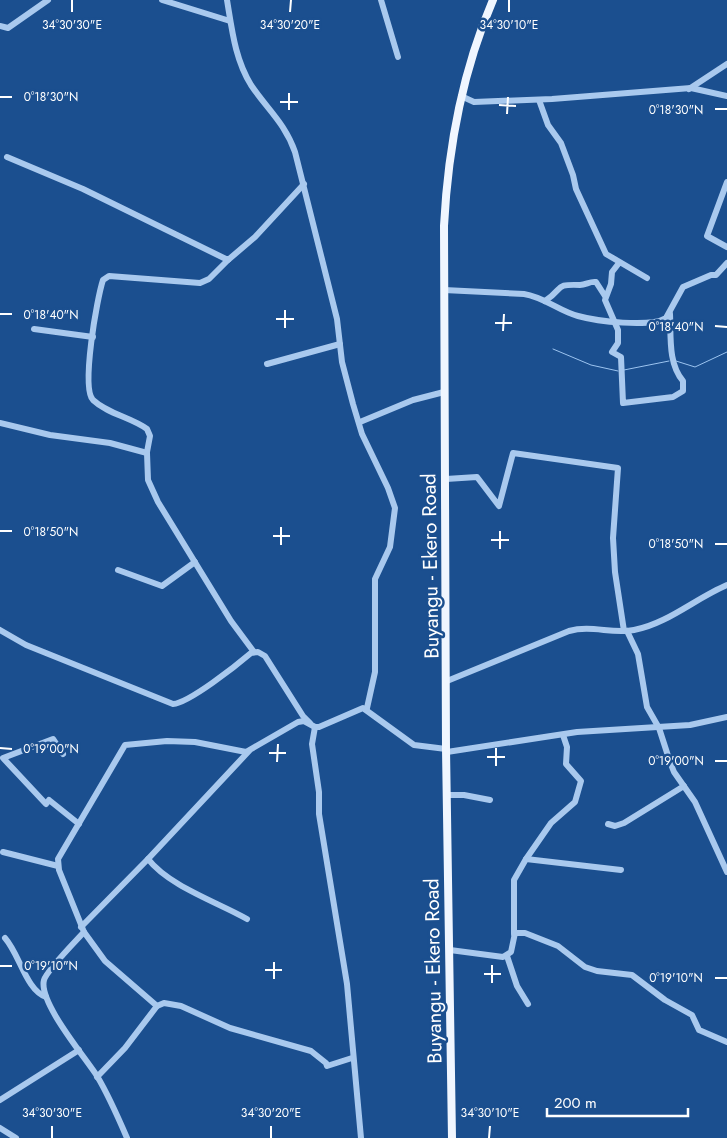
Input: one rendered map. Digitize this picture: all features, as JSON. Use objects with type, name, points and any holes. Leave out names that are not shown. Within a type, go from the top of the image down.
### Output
[{"type":"main road","name":"Buyangu - Ekero Road","points":[[452,1138],[446,751],[448,681],[444,226],[447,176],[460,96],[493,0]]},
{"type":"street","points":[[0,26],[8,28],[48,0]]},
{"type":"street","points":[[162,0],[230,21]]},
{"type":"street","points":[[227,0],[240,62],[259,96],[288,134],[304,184],[317,248],[337,319],[340,344],[353,404],[360,422],[362,434],[388,488],[395,508],[390,546],[375,579],[375,672],[367,708]]},
{"type":"street","points":[[381,0],[398,57]]},
{"type":"street","points":[[689,89],[704,77],[727,64]]},
{"type":"street","points":[[460,96],[474,102],[539,100],[689,89],[727,96]]},
{"type":"street","points":[[539,100],[548,125],[562,143],[586,216],[606,254],[647,278]]},
{"type":"street","points":[[7,157],[84,189],[228,260]]},
{"type":"street","points":[[727,182],[707,236],[727,247]]},
{"type":"street","points":[[304,184],[255,237],[209,279],[200,283],[105,277],[102,285],[87,378],[89,395],[106,410],[147,428],[150,436],[146,452],[149,460],[148,478],[152,489],[231,621],[254,652],[265,656],[303,716],[315,727]]},
{"type":"street","points":[[605,296],[611,284],[612,272],[619,263]]},
{"type":"street","points":[[444,290],[497,291],[532,295],[578,316],[645,324],[662,321],[670,314],[683,287],[711,275],[716,275],[727,264]]},
{"type":"street","points":[[545,301],[564,284],[596,282],[605,296],[616,321],[619,339],[612,352],[621,357],[623,403],[672,397],[679,395],[685,387],[673,364],[670,314]]},
{"type":"street","points":[[34,329],[93,337]]},
{"type":"street","points":[[267,364],[340,344]]},
{"type":"street","points":[[360,422],[413,400],[444,392]]},
{"type":"street","points":[[0,423],[50,435],[110,443],[146,452]]},
{"type":"street","points":[[446,480],[477,477],[496,504],[500,506],[511,456],[515,453],[618,468],[613,538],[615,572],[626,631],[638,654],[647,707],[658,728],[674,772],[702,814],[727,872]]},
{"type":"street","points":[[118,570],[162,586],[195,562]]},
{"type":"street","points":[[448,681],[569,630],[582,628],[626,631],[643,628],[727,585]]},
{"type":"street","points":[[0,630],[26,645],[173,704],[179,703],[197,692],[254,652]]},
{"type":"street","points":[[127,1138],[97,1077],[46,997],[44,988],[45,978],[83,930],[249,752],[298,722],[304,722],[315,727],[361,708],[367,708],[402,738],[414,745],[446,751],[563,735],[690,725],[727,717]]},
{"type":"street","points":[[315,727],[312,744],[319,792],[319,814],[347,984],[352,1058],[361,1138]]},
{"type":"street","points":[[450,950],[497,958],[507,956],[511,952],[514,934],[514,880],[551,823],[574,804],[581,783],[577,774],[566,764],[567,747],[563,735]]},
{"type":"street","points":[[63,754],[53,739],[3,758],[46,804],[49,800],[79,824]]},
{"type":"street","points":[[157,1006],[105,961],[83,930],[58,866],[59,857],[126,744],[167,741],[195,742],[249,752]]},
{"type":"street","points":[[608,824],[615,826],[624,824],[684,786]]},
{"type":"street","points":[[447,795],[464,795],[490,800]]},
{"type":"street","points":[[3,852],[58,866]]},
{"type":"street","points":[[526,859],[621,870]]},
{"type":"street","points":[[148,860],[165,875],[181,885],[247,919]]},
{"type":"street","points":[[514,934],[519,932],[525,933],[558,946],[585,967],[597,971],[632,975],[665,1000],[692,1015],[699,1030],[727,1042]]},
{"type":"street","points":[[5,938],[16,950],[34,990],[46,997]]},
{"type":"street","points":[[507,956],[515,981],[528,1004]]},
{"type":"street","points":[[97,1077],[125,1048],[157,1006],[164,1003],[181,1006],[230,1028],[308,1050],[326,1063],[327,1066],[352,1058]]},
{"type":"street","points":[[0,1100],[79,1050]]},
{"type":"street","points":[[0,1128],[16,1138]]},
{"type":"waterway","points":[[553,349],[591,365],[618,371]]},
{"type":"waterway","points":[[676,361],[695,367],[727,352]]},
{"type":"waterway","points":[[624,370],[669,361]]}]
